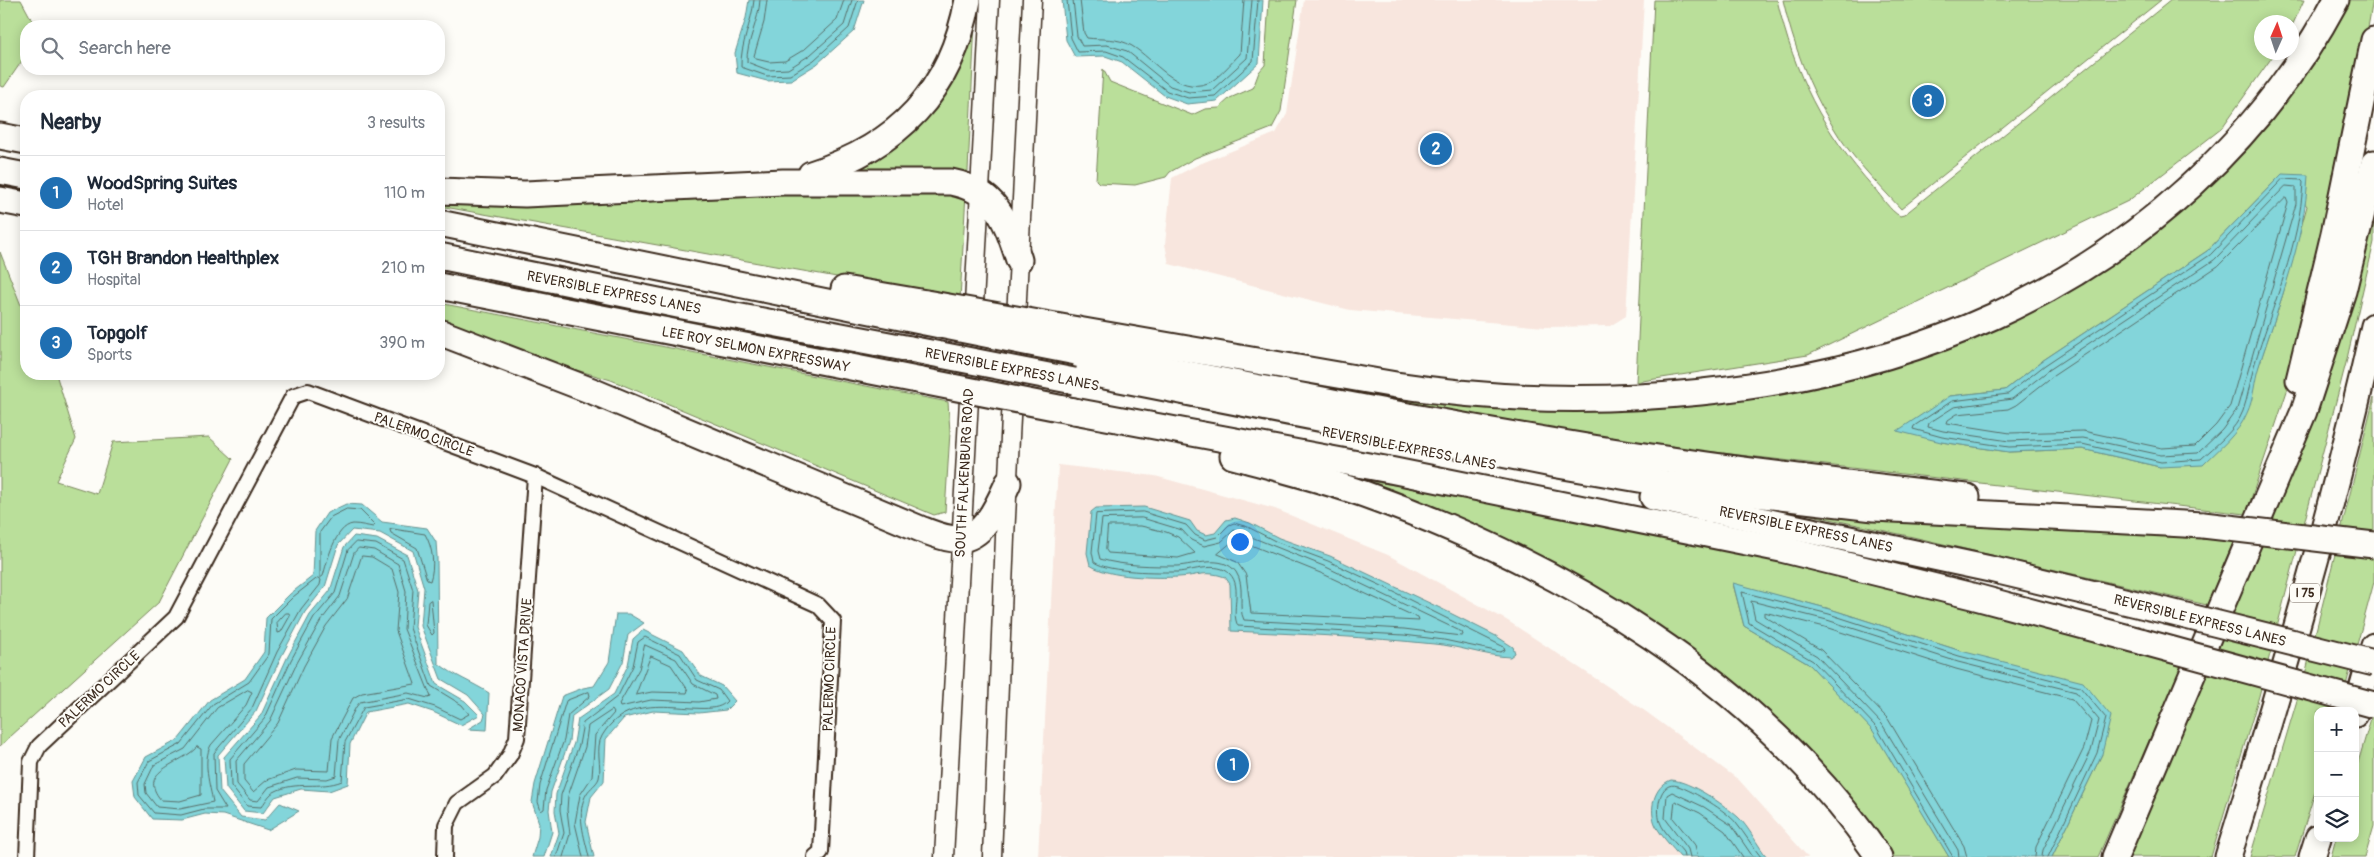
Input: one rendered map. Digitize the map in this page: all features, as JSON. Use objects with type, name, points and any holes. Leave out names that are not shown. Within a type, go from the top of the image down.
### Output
[{"type":"highway","points":[[783,182],[834,167],[857,157],[876,146],[911,118],[932,93],[949,64],[961,33],[968,0]]},
{"type":"highway","points":[[1075,358],[1396,385],[1440,392],[1527,399],[1658,396],[1743,386],[1827,371],[1911,348],[1994,316],[2061,281],[2126,240],[2176,199],[2224,154],[2282,84],[2308,47],[2336,0]]},
{"type":"highway","points":[[2272,482],[2324,278],[2374,40]]},
{"type":"highway","points":[[0,129],[20,131]]},
{"type":"highway","points":[[0,136],[20,140]]},
{"type":"highway","points":[[2115,857],[2272,482],[2304,411],[2325,350],[2352,259],[2374,163]]},
{"type":"highway","points":[[0,170],[20,175]]},
{"type":"highway","points":[[445,191],[555,194],[783,182],[944,181],[964,185],[981,192],[998,209],[1019,260]]},
{"type":"highway","points":[[0,200],[20,204]]},
{"type":"highway","points":[[445,224],[598,256],[921,328],[1075,358],[1595,449],[1781,476],[2374,545]]},
{"type":"highway","name":"REVERSIBLE EXPRESS LANES","points":[[445,257],[726,314],[921,328]]},
{"type":"highway","name":"LEE ROY SELMON EXPRESSWAY","points":[[445,287],[1074,411]]},
{"type":"highway","name":"I 75","points":[[2228,857],[2278,694],[2357,405],[2374,326]]},
{"type":"highway","points":[[445,334],[592,391],[923,530],[960,539],[976,532],[997,508],[1008,483]]},
{"type":"highway","name":"REVERSIBLE EXPRESS LANES","points":[[1075,358],[1801,528],[2166,611],[2374,663]]},
{"type":"highway","points":[[1074,411],[1380,468],[1781,549],[1963,594],[2374,705]]},
{"type":"highway","points":[[1074,411],[1362,493],[1458,531],[1551,577],[1660,644],[1754,715],[1812,771],[1879,857]]},
{"type":"highway","points":[[2357,707],[2374,646]]},
{"type":"highway","points":[[2312,857],[2317,842]]},
{"type":"street","name":"SOUTH FALKENBURG ROAD","points":[[944,857],[990,0]]},
{"type":"street","points":[[992,857],[1032,0]]},
{"type":"street","name":"PALERMO CIRCLE","points":[[27,857],[32,762],[39,746],[176,617],[293,396],[308,391],[535,476],[818,605],[833,621],[821,852],[815,857]]},
{"type":"street","name":"MONACO VISTA DRIVE","points":[[445,857],[446,825],[457,803],[495,776],[510,755],[517,738],[535,476]]},
{"type":"shaded area","points":[[1304,0],[1644,0],[1626,316],[1610,326],[1545,327],[1350,310],[1169,264],[1165,244],[1172,178],[1197,165],[1276,133],[1287,114]]},
{"type":"shaded area","points":[[1058,465],[1155,476],[1275,509],[1388,555],[1508,621],[1645,711],[1739,780],[1808,857],[1038,857]]},
{"type":"green space","points":[[0,0],[21,0],[32,20],[20,20],[20,64],[4,87],[0,86]]},
{"type":"green space","points":[[976,0],[968,171],[965,175],[837,178],[890,144]]},
{"type":"green space","points":[[1269,0],[1297,0],[1281,111],[1272,128],[1195,158],[1170,172],[1166,177],[1135,185],[1099,183],[1096,180],[1103,69],[1110,82],[1192,115],[1205,109],[1219,108],[1230,98],[1253,88],[1259,72],[1265,65]]},
{"type":"green space","points":[[1654,0],[1777,0],[1792,53],[1802,78],[1825,123],[1839,145],[1889,207],[1900,216],[1904,215],[2171,0],[2304,0],[2297,15],[2254,15],[2254,60],[2270,60],[2221,129],[2128,201],[1808,355],[1636,382]]},
{"type":"green space","points":[[1783,0],[2161,0],[1901,209],[1855,158],[1824,111],[1803,65]]},
{"type":"green space","points":[[2343,0],[2373,0],[2357,87],[2293,373],[2246,514],[1688,449],[1607,438],[1383,400],[1386,390],[1537,404],[1900,357],[2155,224],[2293,60],[2299,60],[2299,52]],"holes":[[[2282,174],[2307,206],[2282,297],[2258,368],[2160,467],[2082,449],[2009,452],[1941,442],[1950,396],[2005,390],[2042,361],[2207,251]]]},
{"type":"green space","points":[[2374,188],[2374,242],[2346,363],[2259,696],[2211,857],[2128,857]]},
{"type":"green space","points":[[767,192],[966,193],[960,299],[445,207],[445,197]]},
{"type":"green space","points":[[0,252],[20,303],[20,380],[58,380],[76,439],[56,481],[97,494],[113,442],[209,437],[233,459],[159,602],[0,746]]},
{"type":"green space","points":[[445,304],[948,402],[950,432],[945,512],[934,515],[611,380],[535,358],[445,325]]},
{"type":"green space","points":[[2374,397],[2374,582],[2340,707],[2314,707],[2314,795],[2295,857],[2250,857],[2307,667]]},
{"type":"green space","points":[[1585,457],[2234,540],[2207,605],[1913,537],[1742,500]]},
{"type":"green space","points":[[1368,481],[1489,499],[1792,562],[2183,663],[2098,857],[2052,857],[2102,754],[1961,651],[1830,609],[1733,584],[1744,626],[1810,665],[1874,731],[1949,857],[1893,857],[1846,793],[1791,735],[1751,699],[1368,485]]},
{"type":"green space","points":[[2374,708],[2374,826],[2365,857],[2331,857],[2335,842],[2359,842],[2359,759]]},
{"type":"water","points":[[749,0],[864,0],[854,31],[817,64],[791,80],[767,81],[737,73],[735,53],[746,18]]},
{"type":"water","points":[[1062,0],[1263,0],[1259,63],[1217,101],[1187,104],[1165,96],[1122,62],[1105,56],[1075,57],[1066,40]]},
{"type":"water","points":[[2282,174],[2308,175],[2302,224],[2290,272],[2259,366],[2247,413],[2234,434],[2203,465],[2160,467],[2082,449],[2009,452],[1941,442],[1897,431],[1950,396],[2005,390],[2042,361],[2207,251]]},
{"type":"water","points":[[346,504],[362,505],[382,522],[427,528],[436,542],[438,663],[450,672],[489,693],[487,730],[468,729],[483,720],[485,714],[468,695],[441,679],[421,626],[424,588],[413,551],[380,533],[352,530],[338,545],[325,587],[305,612],[282,655],[256,711],[218,755],[220,791],[241,817],[265,820],[280,803],[299,811],[268,830],[223,815],[205,814],[182,820],[152,819],[135,797],[133,781],[146,757],[178,740],[210,700],[245,679],[264,652],[266,618],[290,594],[313,576],[315,531],[327,513]]},
{"type":"water","points":[[1144,507],[1190,521],[1197,531],[1206,535],[1215,533],[1226,520],[1235,518],[1250,523],[1279,538],[1330,556],[1440,608],[1496,636],[1513,647],[1515,653],[1510,657],[1444,645],[1333,636],[1231,631],[1230,584],[1225,577],[1207,574],[1179,577],[1120,575],[1090,565],[1087,553],[1091,512],[1096,508]]},
{"type":"water","points":[[354,536],[377,539],[407,555],[418,590],[415,627],[436,684],[465,701],[479,715],[461,725],[433,712],[409,704],[366,712],[350,744],[348,784],[329,791],[301,789],[275,797],[263,813],[244,811],[226,788],[224,757],[261,715],[287,658],[310,615],[330,591],[344,547]]},
{"type":"water","points":[[1733,583],[1830,609],[1961,651],[2083,682],[2111,716],[2102,754],[2052,857],[1949,857],[1873,731],[1810,665],[1744,626]]},
{"type":"water","points":[[616,614],[629,614],[644,623],[628,635],[623,662],[609,689],[572,716],[569,741],[551,792],[549,810],[552,832],[544,857],[532,857],[538,837],[539,823],[532,802],[535,784],[562,696],[594,686],[609,662]]},
{"type":"water","points":[[643,630],[683,650],[701,676],[722,686],[735,701],[726,710],[699,713],[653,711],[624,718],[606,739],[604,781],[591,797],[586,822],[594,857],[551,857],[559,833],[555,811],[556,794],[574,743],[578,719],[614,694],[628,665],[633,639]]},
{"type":"water","points":[[1671,780],[1679,781],[1697,789],[1732,812],[1746,826],[1767,857],[1680,857],[1658,830],[1653,813],[1654,799],[1660,787]]},
{"type":"place","name":"Topgolf","points":[[1928,101]]},
{"type":"place","name":"TGH Brandon Healthplex","points":[[1436,149]]},
{"type":"place","name":"WoodSpring Suites","points":[[1233,765]]}]
